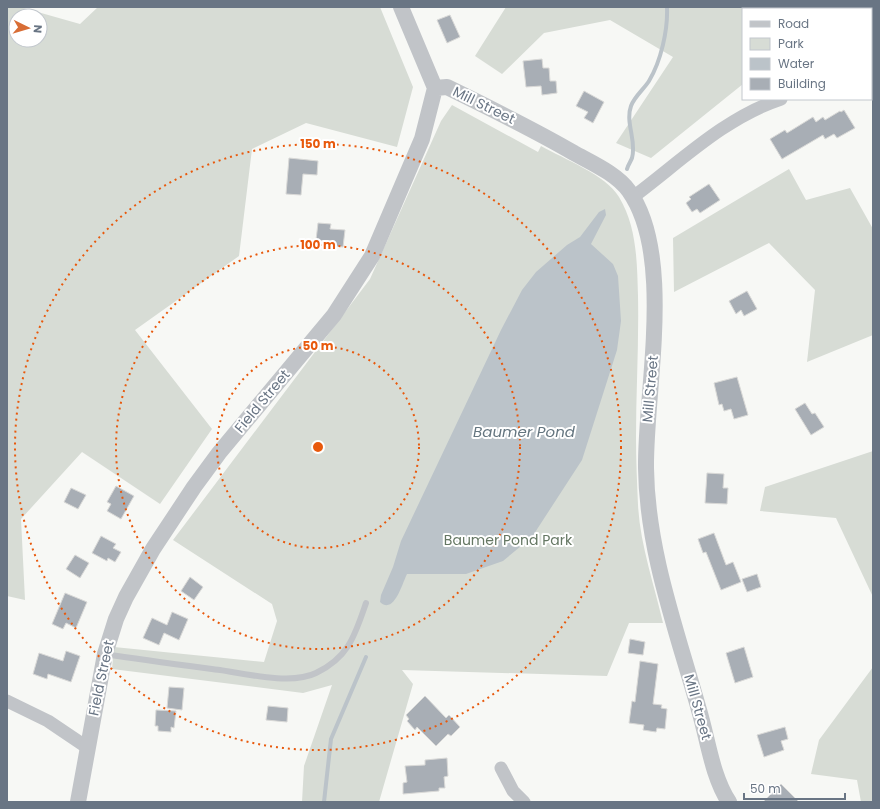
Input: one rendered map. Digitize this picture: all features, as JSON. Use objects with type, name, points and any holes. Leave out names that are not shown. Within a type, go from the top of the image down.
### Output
[{"type":"street","points":[[401,7],[436,88]]},
{"type":"street","name":"Mill Street","points":[[436,88],[447,87],[588,160],[624,184],[633,197],[647,234],[654,290],[653,350],[646,442],[647,498],[649,515],[663,586],[715,771],[728,802]]},
{"type":"street","name":"Field Street","points":[[78,802],[105,654],[114,626],[126,597],[173,518],[219,453],[334,315],[372,256],[422,138],[436,88]]},
{"type":"street","points":[[633,197],[690,152],[746,113],[778,100]]},
{"type":"street","points":[[7,701],[48,721],[88,748]]},
{"type":"street","points":[[500,768],[513,791],[524,802]]},
{"type":"lane","points":[[105,654],[273,677],[305,677],[327,666],[351,644],[366,603]]},
{"type":"green space","points":[[7,7],[24,8],[8,8],[8,48],[48,48],[48,15],[80,24],[98,7],[380,7],[413,87],[397,147],[306,123],[252,149],[239,256],[135,330],[212,429],[160,504],[82,452],[21,519],[25,600],[7,596]]},
{"type":"green space","points":[[506,7],[873,7],[872,52],[872,8],[742,8],[742,85],[651,158],[616,143],[673,57],[610,20],[544,33],[502,74],[475,56]]},
{"type":"green space","name":"Baumer Pond Park","points":[[452,105],[538,152],[541,146],[595,175],[613,189],[625,208],[633,233],[637,270],[638,332],[636,446],[639,520],[644,549],[663,623],[629,623],[607,676],[402,670],[413,684],[379,802],[302,802],[304,766],[332,685],[303,693],[112,669],[114,647],[264,662],[277,621],[272,604],[173,540],[370,279],[441,121]]},
{"type":"green space","points":[[789,169],[806,200],[850,188],[873,229],[873,335],[807,362],[815,290],[769,243],[674,292],[673,238]]},
{"type":"green space","points":[[873,451],[873,597],[836,518],[760,511],[765,487]]},
{"type":"green space","points":[[873,667],[873,802],[861,802],[857,780],[811,774],[819,740]]},
{"type":"water","name":"Baumer Pond","points":[[605,209],[606,215],[591,244],[613,264],[618,276],[621,321],[617,350],[582,460],[532,537],[503,561],[466,574],[407,574],[397,597],[389,605],[385,605],[380,602],[381,595],[393,567],[401,541],[501,330],[522,290],[536,272],[567,245],[580,237],[599,212]]},
{"type":"building","points":[[450,15],[460,37],[447,43],[437,20]]},
{"type":"building","points":[[542,59],[543,68],[549,68],[550,81],[556,81],[557,93],[542,95],[541,86],[526,87],[523,61]]},
{"type":"building","points":[[584,91],[604,102],[593,123],[584,118],[588,112],[576,106]]},
{"type":"building","points":[[844,110],[855,128],[837,138],[834,134],[825,139],[823,135],[782,159],[770,139],[785,130],[787,133],[813,117],[816,122],[823,117],[825,120]]},
{"type":"building","points":[[289,158],[318,161],[317,175],[303,174],[301,195],[286,194]]},
{"type":"building","points":[[709,184],[720,200],[700,213],[697,209],[692,212],[686,203],[691,199],[689,197]]},
{"type":"building","points":[[318,223],[331,224],[330,229],[345,230],[343,247],[327,245],[327,241],[316,240]]},
{"type":"building","points":[[747,291],[757,309],[744,316],[741,310],[736,314],[729,301]]},
{"type":"building","points":[[737,377],[748,415],[734,419],[731,409],[724,411],[722,404],[719,405],[714,383]]},
{"type":"building","points":[[805,403],[812,414],[815,413],[824,427],[811,435],[795,409]]},
{"type":"building","points":[[707,473],[724,474],[723,488],[728,488],[727,504],[705,503]]},
{"type":"building","points":[[116,486],[134,496],[121,519],[107,511],[111,504],[107,502]]},
{"type":"building","points":[[71,488],[86,495],[78,509],[64,502]]},
{"type":"building","points":[[714,533],[726,565],[733,562],[741,582],[721,590],[706,552],[703,553],[698,539]]},
{"type":"building","points":[[101,536],[116,544],[113,548],[121,552],[115,562],[108,558],[107,561],[92,553]]},
{"type":"building","points":[[75,555],[89,563],[80,578],[66,569]]},
{"type":"building","points":[[757,574],[761,587],[747,592],[742,579]]},
{"type":"building","points":[[190,577],[203,587],[194,600],[181,591]]},
{"type":"building","points":[[65,593],[87,602],[76,628],[66,623],[63,629],[52,624]]},
{"type":"building","points":[[172,612],[188,619],[179,640],[164,633],[159,645],[143,638],[152,618],[167,625]]},
{"type":"building","points":[[630,639],[645,642],[643,655],[628,653]]},
{"type":"building","points":[[744,647],[753,677],[735,683],[726,653]]},
{"type":"building","points":[[66,651],[80,656],[71,682],[48,674],[47,679],[33,674],[39,653],[63,661]]},
{"type":"building","points":[[640,661],[658,664],[653,704],[662,705],[661,708],[667,709],[665,729],[657,728],[656,732],[643,730],[644,725],[629,723],[632,701],[635,702]]},
{"type":"building","points":[[169,687],[184,688],[182,710],[167,708]]},
{"type":"building","points":[[425,696],[446,718],[449,715],[460,727],[451,736],[448,734],[436,746],[417,727],[415,730],[407,721],[409,719],[406,715]]},
{"type":"building","points":[[268,706],[288,708],[287,722],[266,720]]},
{"type":"building","points":[[156,710],[176,711],[174,728],[171,727],[171,732],[158,731],[158,726],[155,726]]},
{"type":"building","points":[[785,727],[788,739],[781,741],[784,750],[764,757],[757,735]]},
{"type":"building","points":[[447,758],[448,776],[444,777],[445,788],[439,788],[439,791],[403,794],[403,783],[407,782],[405,766],[425,765],[425,760]]},
{"type":"building","points":[[781,784],[799,802],[763,802]]},
{"type":"waterway","points":[[627,169],[633,152],[629,119],[631,106],[634,99],[649,81],[657,64],[665,35],[667,7]]},
{"type":"waterway","points":[[324,802],[331,739],[366,657]]}]
